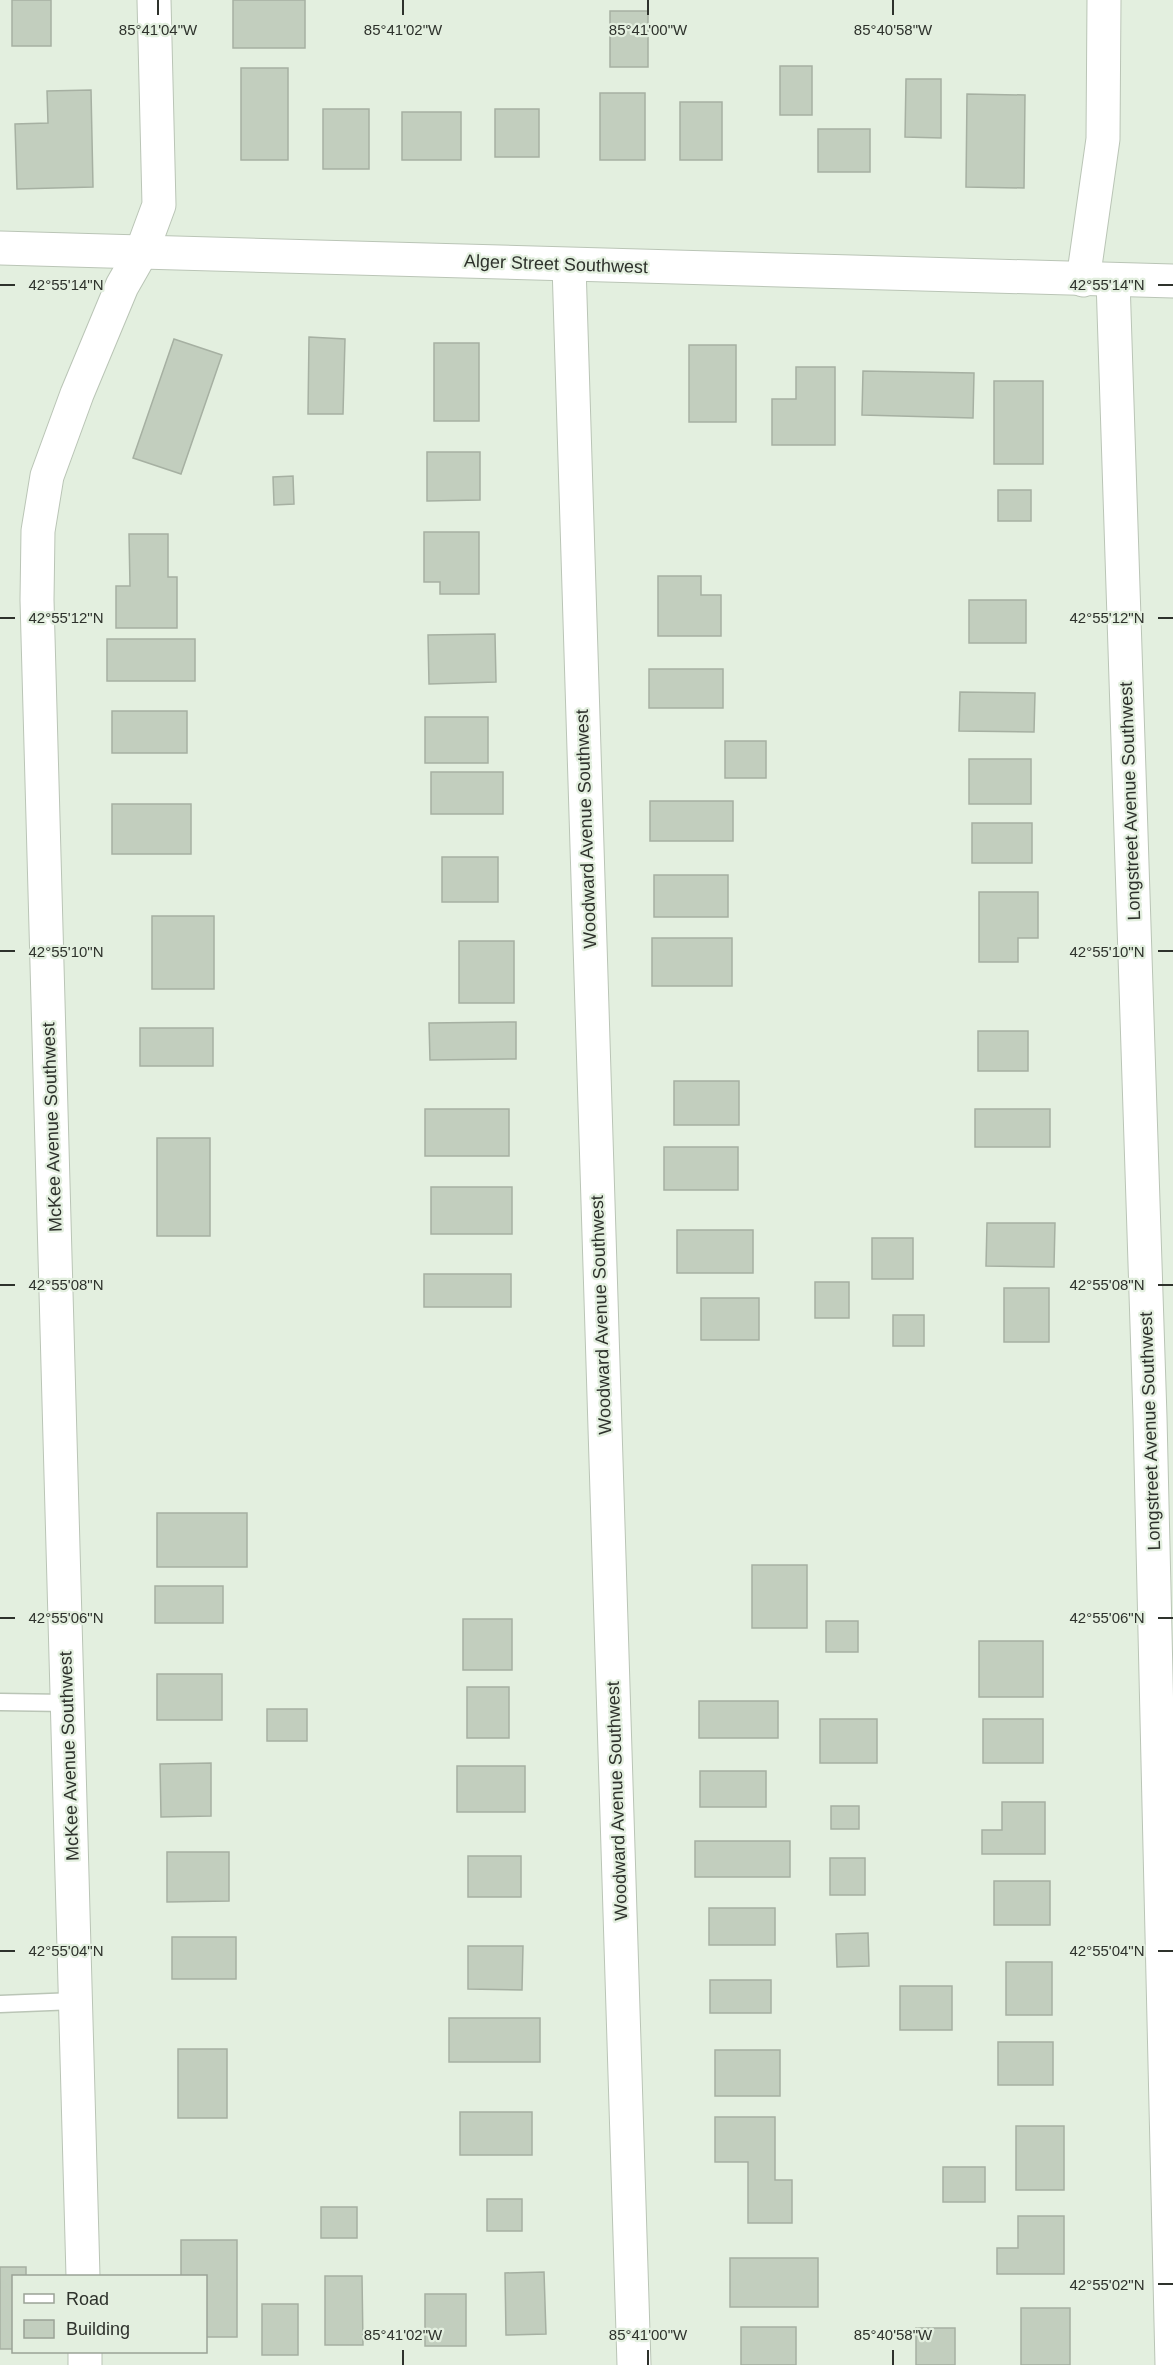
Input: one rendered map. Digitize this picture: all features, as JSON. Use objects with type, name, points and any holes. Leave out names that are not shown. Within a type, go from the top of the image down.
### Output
[{"type":"street","name":"McKee Avenue Southwest","points":[[83,2275],[37,600],[38,531],[46,476],[122,286],[142,251],[159,205],[153,0]]},
{"type":"street","name":"Longstreet Avenue Southwest","points":[[1104,0],[1103,140],[1098,280],[1150,1417],[1172,2365]]},
{"type":"street","name":"Alger Street Southwest","points":[[0,248],[1173,281]]},
{"type":"street","name":"Woodward Avenue Southwest","points":[[569,265],[634,2365]]},
{"type":"lane","points":[[0,1702],[67,1703]]},
{"type":"lane","points":[[0,2004],[75,2001]]},
{"type":"building","points":[[12,0],[51,0],[51,46],[12,46]]},
{"type":"building","points":[[233,0],[305,0],[305,48],[233,48]]},
{"type":"building","points":[[610,11],[648,11],[648,67],[610,67]]},
{"type":"building","points":[[780,66],[812,66],[812,115],[780,115]]},
{"type":"building","points":[[241,68],[288,68],[288,160],[241,160]]},
{"type":"building","points":[[906,79],[941,79],[941,138],[905,137]]},
{"type":"building","points":[[91,90],[93,187],[17,189],[15,124],[48,123],[47,91]]},
{"type":"building","points":[[600,93],[645,93],[645,160],[600,160]]},
{"type":"building","points":[[967,94],[1025,95],[1024,188],[966,187]]},
{"type":"building","points":[[680,102],[722,102],[722,160],[680,160]]},
{"type":"building","points":[[323,109],[369,109],[369,169],[323,169]]},
{"type":"building","points":[[495,109],[539,109],[539,157],[495,157]]},
{"type":"building","points":[[402,112],[461,112],[461,160],[402,160]]},
{"type":"building","points":[[818,129],[870,129],[870,172],[818,172]]},
{"type":"building","points":[[309,337],[345,339],[343,414],[308,414]]},
{"type":"building","points":[[174,339],[222,355],[181,474],[133,458]]},
{"type":"building","points":[[434,343],[479,343],[479,421],[434,421]]},
{"type":"building","points":[[689,345],[736,345],[736,422],[689,422]]},
{"type":"building","points":[[796,367],[835,367],[835,445],[772,445],[772,399],[796,399]]},
{"type":"building","points":[[863,371],[974,373],[973,418],[862,415]]},
{"type":"building","points":[[994,381],[1043,381],[1043,464],[994,464]]},
{"type":"building","points":[[427,452],[480,452],[480,500],[427,501]]},
{"type":"building","points":[[293,476],[294,504],[274,505],[273,477]]},
{"type":"building","points":[[998,490],[1031,490],[1031,521],[998,521]]},
{"type":"building","points":[[424,532],[479,532],[479,594],[440,594],[440,582],[424,582]]},
{"type":"building","points":[[129,534],[168,534],[168,577],[177,577],[177,628],[116,628],[116,586],[130,586]]},
{"type":"building","points":[[658,576],[701,576],[701,595],[721,595],[721,636],[658,636]]},
{"type":"building","points":[[969,600],[1026,600],[1026,643],[969,643]]},
{"type":"building","points":[[495,634],[496,682],[429,684],[428,635]]},
{"type":"building","points":[[107,639],[195,639],[195,681],[107,681]]},
{"type":"building","points":[[649,669],[723,669],[723,708],[649,708]]},
{"type":"building","points":[[960,692],[1035,693],[1034,732],[959,731]]},
{"type":"building","points":[[112,711],[187,711],[187,753],[112,753]]},
{"type":"building","points":[[425,717],[488,717],[488,763],[425,763]]},
{"type":"building","points":[[725,741],[766,741],[766,778],[725,778]]},
{"type":"building","points":[[969,759],[1031,759],[1031,804],[969,804]]},
{"type":"building","points":[[431,772],[503,772],[503,814],[431,814]]},
{"type":"building","points":[[650,801],[733,801],[733,841],[650,841]]},
{"type":"building","points":[[112,804],[191,804],[191,854],[112,854]]},
{"type":"building","points":[[972,823],[1032,823],[1032,863],[972,863]]},
{"type":"building","points":[[442,857],[498,857],[498,902],[442,902]]},
{"type":"building","points":[[654,875],[728,875],[728,917],[654,917]]},
{"type":"building","points":[[979,892],[1038,892],[1038,938],[1018,938],[1018,962],[979,962]]},
{"type":"building","points":[[152,916],[214,916],[214,989],[152,989]]},
{"type":"building","points":[[652,938],[732,938],[732,986],[652,986]]},
{"type":"building","points":[[459,941],[514,941],[514,1003],[459,1003]]},
{"type":"building","points":[[516,1022],[516,1059],[430,1060],[429,1023]]},
{"type":"building","points":[[140,1028],[213,1028],[213,1066],[140,1066]]},
{"type":"building","points":[[978,1031],[1028,1031],[1028,1071],[978,1071]]},
{"type":"building","points":[[674,1081],[739,1081],[739,1125],[674,1125]]},
{"type":"building","points":[[425,1109],[509,1109],[509,1156],[425,1156]]},
{"type":"building","points":[[975,1109],[1050,1109],[1050,1147],[975,1147]]},
{"type":"building","points":[[157,1138],[210,1138],[210,1236],[157,1236]]},
{"type":"building","points":[[664,1147],[738,1147],[738,1190],[664,1190]]},
{"type":"building","points":[[431,1187],[512,1187],[512,1234],[431,1234]]},
{"type":"building","points":[[987,1223],[1055,1223],[1054,1267],[986,1266]]},
{"type":"building","points":[[677,1230],[753,1230],[753,1273],[677,1273]]},
{"type":"building","points":[[872,1238],[913,1238],[913,1279],[872,1279]]},
{"type":"building","points":[[424,1274],[511,1274],[511,1307],[424,1307]]},
{"type":"building","points":[[815,1282],[849,1282],[849,1318],[815,1318]]},
{"type":"building","points":[[1004,1288],[1049,1288],[1049,1342],[1004,1342]]},
{"type":"building","points":[[701,1298],[759,1298],[759,1340],[701,1340]]},
{"type":"building","points":[[893,1315],[924,1315],[924,1346],[893,1346]]},
{"type":"building","points":[[157,1513],[247,1513],[247,1567],[157,1567]]},
{"type":"building","points":[[752,1565],[807,1565],[807,1628],[752,1628]]},
{"type":"building","points":[[155,1586],[223,1586],[223,1623],[155,1623]]},
{"type":"building","points":[[463,1619],[512,1619],[512,1670],[463,1670]]},
{"type":"building","points":[[826,1621],[858,1621],[858,1652],[826,1652]]},
{"type":"building","points":[[979,1641],[1043,1641],[1043,1697],[979,1697]]},
{"type":"building","points":[[157,1674],[222,1674],[222,1720],[157,1720]]},
{"type":"building","points":[[467,1687],[509,1687],[509,1738],[467,1738]]},
{"type":"building","points":[[699,1701],[778,1701],[778,1738],[699,1738]]},
{"type":"building","points":[[267,1709],[307,1709],[307,1741],[267,1741]]},
{"type":"building","points":[[820,1719],[877,1719],[877,1763],[820,1763]]},
{"type":"building","points":[[983,1719],[1043,1719],[1043,1763],[983,1763]]},
{"type":"building","points":[[211,1763],[211,1816],[161,1817],[160,1764]]},
{"type":"building","points":[[457,1766],[525,1766],[525,1812],[457,1812]]},
{"type":"building","points":[[700,1771],[766,1771],[766,1807],[700,1807]]},
{"type":"building","points":[[1002,1802],[1045,1802],[1045,1854],[982,1854],[982,1830],[1002,1830]]},
{"type":"building","points":[[831,1806],[859,1806],[859,1829],[831,1829]]},
{"type":"building","points":[[695,1841],[790,1841],[790,1877],[695,1877]]},
{"type":"building","points":[[167,1852],[229,1852],[229,1901],[167,1902]]},
{"type":"building","points":[[468,1856],[521,1856],[521,1897],[468,1897]]},
{"type":"building","points":[[830,1858],[865,1858],[865,1895],[830,1895]]},
{"type":"building","points":[[994,1881],[1050,1881],[1050,1925],[994,1925]]},
{"type":"building","points":[[709,1908],[775,1908],[775,1945],[709,1945]]},
{"type":"building","points":[[868,1933],[869,1966],[837,1967],[836,1934]]},
{"type":"building","points":[[172,1937],[236,1937],[236,1979],[172,1979]]},
{"type":"building","points":[[468,1946],[523,1946],[522,1990],[468,1989]]},
{"type":"building","points":[[1006,1962],[1052,1962],[1052,2015],[1006,2015]]},
{"type":"building","points":[[710,1980],[771,1980],[771,2013],[710,2013]]},
{"type":"building","points":[[900,1986],[952,1986],[952,2030],[900,2030]]},
{"type":"building","points":[[449,2018],[540,2018],[540,2062],[449,2062]]},
{"type":"building","points":[[998,2042],[1053,2042],[1053,2085],[998,2085]]},
{"type":"building","points":[[178,2049],[227,2049],[227,2118],[178,2118]]},
{"type":"building","points":[[715,2050],[780,2050],[780,2096],[715,2096]]},
{"type":"building","points":[[460,2112],[532,2112],[532,2155],[460,2155]]},
{"type":"building","points":[[715,2117],[775,2117],[775,2180],[792,2180],[792,2223],[748,2223],[748,2162],[715,2162]]},
{"type":"building","points":[[1016,2126],[1064,2126],[1064,2190],[1016,2190]]},
{"type":"building","points":[[943,2167],[985,2167],[985,2202],[943,2202]]},
{"type":"building","points":[[487,2199],[522,2199],[522,2231],[487,2231]]},
{"type":"building","points":[[321,2207],[357,2207],[357,2238],[321,2238]]},
{"type":"building","points":[[1018,2216],[1064,2216],[1064,2274],[997,2274],[997,2248],[1018,2248]]},
{"type":"building","points":[[181,2240],[237,2240],[237,2337],[207,2337],[207,2275],[181,2275]]},
{"type":"building","points":[[730,2258],[818,2258],[818,2307],[730,2307]]},
{"type":"building","points":[[0,2267],[26,2267],[26,2275],[12,2275],[12,2349],[0,2349]]},
{"type":"building","points":[[544,2272],[546,2334],[506,2335],[505,2273]]},
{"type":"building","points":[[325,2276],[362,2276],[363,2345],[325,2345]]},
{"type":"building","points":[[425,2294],[466,2294],[466,2346],[425,2346]]},
{"type":"building","points":[[262,2304],[298,2304],[298,2355],[262,2355]]},
{"type":"building","points":[[1021,2308],[1070,2308],[1070,2365],[1021,2365]]},
{"type":"building","points":[[741,2327],[796,2327],[796,2365],[741,2365]]},
{"type":"building","points":[[916,2328],[955,2328],[955,2365],[916,2365]]}]
